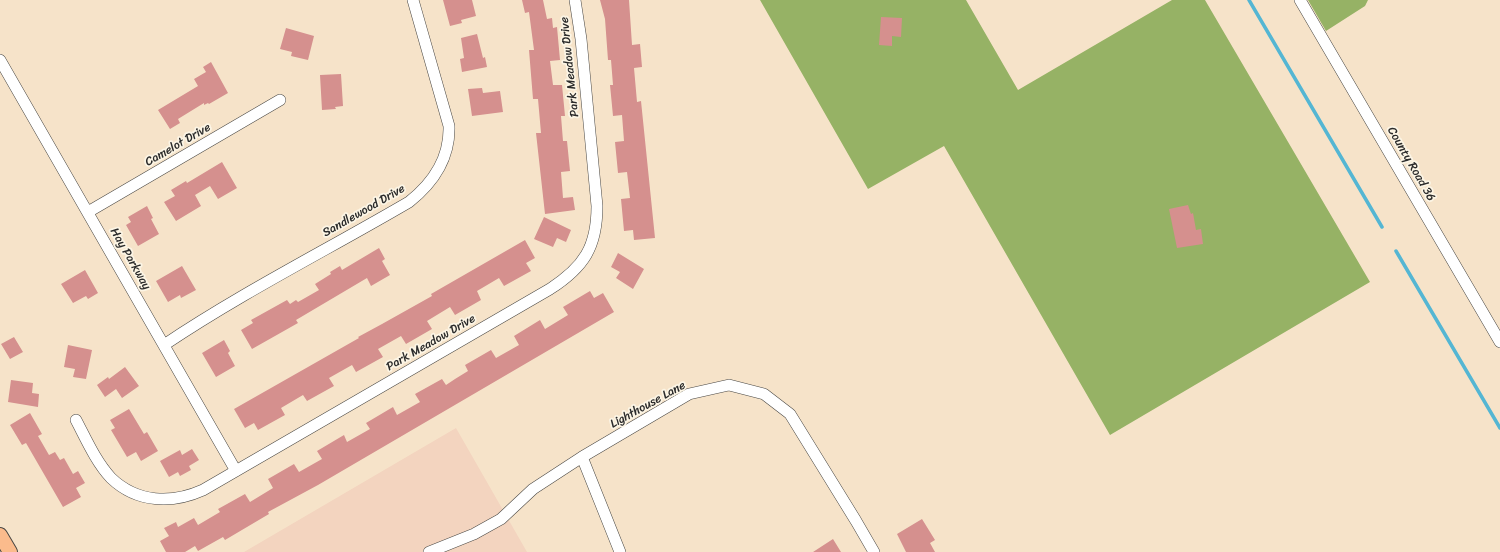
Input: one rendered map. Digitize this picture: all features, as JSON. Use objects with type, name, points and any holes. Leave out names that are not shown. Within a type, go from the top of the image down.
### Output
[{"type":"main road","points":[[0,535],[10,552]]},
{"type":"street","name":"Sandlewood Drive","points":[[164,345],[252,289],[409,202],[426,188],[438,171],[446,153],[449,126],[413,0]]},
{"type":"street","name":"Park Meadow Drive","points":[[76,420],[97,458],[111,478],[122,486],[146,497],[160,500],[176,499],[191,495],[203,490],[550,289],[573,272],[587,254],[595,234],[597,220],[597,206],[581,39],[575,0]]},
{"type":"street","name":"County Road 36","points":[[1300,0],[1500,342]]},
{"type":"street","name":"Hay Parkway","points":[[0,60],[236,471]]},
{"type":"street","name":"Camelot Drive","points":[[88,212],[280,100]]},
{"type":"street","name":"Lighthouse Lane","points":[[429,552],[474,534],[502,519],[533,489],[582,457],[689,394],[729,385],[764,394],[790,414],[874,552]]},
{"type":"street","points":[[582,457],[620,552]]},
{"type":"shaded area","points":[[456,428],[527,552],[244,552]]},
{"type":"green space","points":[[760,0],[966,0],[1018,90],[1172,0],[1205,0],[1370,282],[1110,435],[944,146],[868,189]]},
{"type":"green space","points":[[1308,0],[1368,0],[1365,6],[1326,31]]},
{"type":"building","points":[[443,0],[472,0],[476,16],[461,20],[462,23],[450,26]]},
{"type":"building","points":[[522,0],[543,0],[547,19],[552,18],[553,28],[557,27],[560,60],[550,61],[553,85],[562,85],[565,116],[561,116],[563,141],[567,141],[570,171],[561,172],[563,198],[573,197],[575,210],[545,214],[536,133],[541,133],[538,99],[533,99],[529,50],[534,50],[529,12],[525,13]]},
{"type":"building","points":[[600,0],[629,0],[632,45],[640,44],[642,67],[634,68],[637,102],[641,101],[655,238],[634,240],[633,230],[624,231],[621,199],[630,198],[627,172],[618,173],[615,142],[624,141],[622,115],[613,116],[610,85],[613,85],[611,60],[608,60],[605,19]]},
{"type":"building","points":[[881,17],[902,18],[901,37],[892,36],[892,46],[879,45]]},
{"type":"building","points":[[286,28],[314,36],[308,60],[291,56],[292,52],[280,49]]},
{"type":"building","points":[[477,34],[483,58],[485,57],[487,67],[462,72],[460,59],[464,58],[461,38]]},
{"type":"building","points":[[211,62],[228,93],[209,104],[204,105],[204,103],[178,119],[180,123],[170,129],[158,110],[198,86],[194,79],[206,72],[203,67]]},
{"type":"building","points":[[341,74],[343,106],[335,107],[336,109],[322,110],[320,75]]},
{"type":"building","points":[[482,88],[483,93],[500,91],[503,112],[472,116],[468,89]]},
{"type":"building","points":[[222,162],[237,188],[218,199],[210,186],[195,195],[201,206],[176,221],[164,202],[175,196],[171,190],[186,181],[187,183]]},
{"type":"building","points":[[1188,205],[1191,214],[1193,213],[1196,230],[1201,229],[1203,244],[1177,248],[1169,209]]},
{"type":"building","points":[[147,206],[153,218],[151,219],[159,234],[138,246],[126,225],[131,222],[128,217]]},
{"type":"building","points":[[544,217],[571,230],[566,242],[557,238],[553,247],[534,239]]},
{"type":"building","points":[[525,240],[535,258],[526,263],[531,271],[504,286],[499,278],[477,291],[481,300],[455,315],[450,307],[427,321],[432,329],[406,344],[401,336],[378,349],[383,357],[356,372],[352,365],[329,378],[334,386],[307,401],[303,395],[281,408],[285,415],[258,430],[254,423],[245,428],[234,409],[432,296],[431,294]]},
{"type":"building","points":[[379,248],[385,259],[382,261],[390,275],[371,286],[367,278],[296,320],[298,323],[252,349],[241,330],[253,323],[251,320],[287,300],[290,304],[296,300],[298,302],[319,290],[315,284],[331,274],[330,272],[340,266],[342,270]]},
{"type":"building","points":[[618,253],[644,269],[633,289],[616,278],[620,272],[611,267]]},
{"type":"building","points":[[182,266],[196,290],[181,298],[180,295],[168,302],[156,281]]},
{"type":"building","points":[[85,270],[98,293],[88,299],[86,296],[73,303],[61,284]]},
{"type":"building","points":[[590,291],[594,298],[603,293],[614,312],[318,485],[268,512],[269,514],[225,540],[223,537],[198,551],[195,546],[185,552],[166,552],[160,541],[169,536],[164,528],[176,522],[178,527],[194,518],[198,525],[220,512],[218,509],[245,494],[250,502],[273,488],[268,479],[294,464],[299,472],[322,459],[317,451],[344,435],[347,442],[370,429],[366,423],[393,407],[397,415],[420,402],[415,394],[442,379],[446,385],[468,371],[465,365],[491,350],[496,358],[519,345],[514,336],[540,320],[545,329],[568,315],[563,307]]},
{"type":"building","points":[[14,337],[23,352],[10,359],[1,344]]},
{"type":"building","points":[[224,340],[230,351],[228,353],[235,366],[216,377],[202,353]]},
{"type":"building","points":[[68,345],[92,350],[86,379],[73,377],[75,369],[64,367]]},
{"type":"building","points":[[125,367],[139,386],[122,398],[116,389],[105,397],[97,385],[108,377],[109,379]]},
{"type":"building","points":[[11,380],[33,383],[32,393],[39,394],[38,407],[8,402]]},
{"type":"building","points":[[129,409],[144,434],[147,432],[158,451],[141,461],[136,452],[127,457],[111,430],[115,428],[110,420]]},
{"type":"building","points":[[30,413],[42,434],[38,436],[49,455],[55,452],[60,460],[64,458],[73,474],[78,471],[85,483],[76,488],[81,497],[63,507],[26,443],[22,445],[10,425]]},
{"type":"building","points":[[192,449],[199,460],[189,466],[191,470],[180,476],[178,472],[169,477],[160,461],[180,450],[182,455]]},
{"type":"building","points":[[922,519],[935,540],[930,543],[935,552],[906,552],[897,534]]},
{"type":"building","points":[[833,539],[841,552],[813,552]]},
{"type":"waterway","points":[[1249,0],[1382,227]]},
{"type":"waterway","points":[[1396,251],[1500,428]]}]
